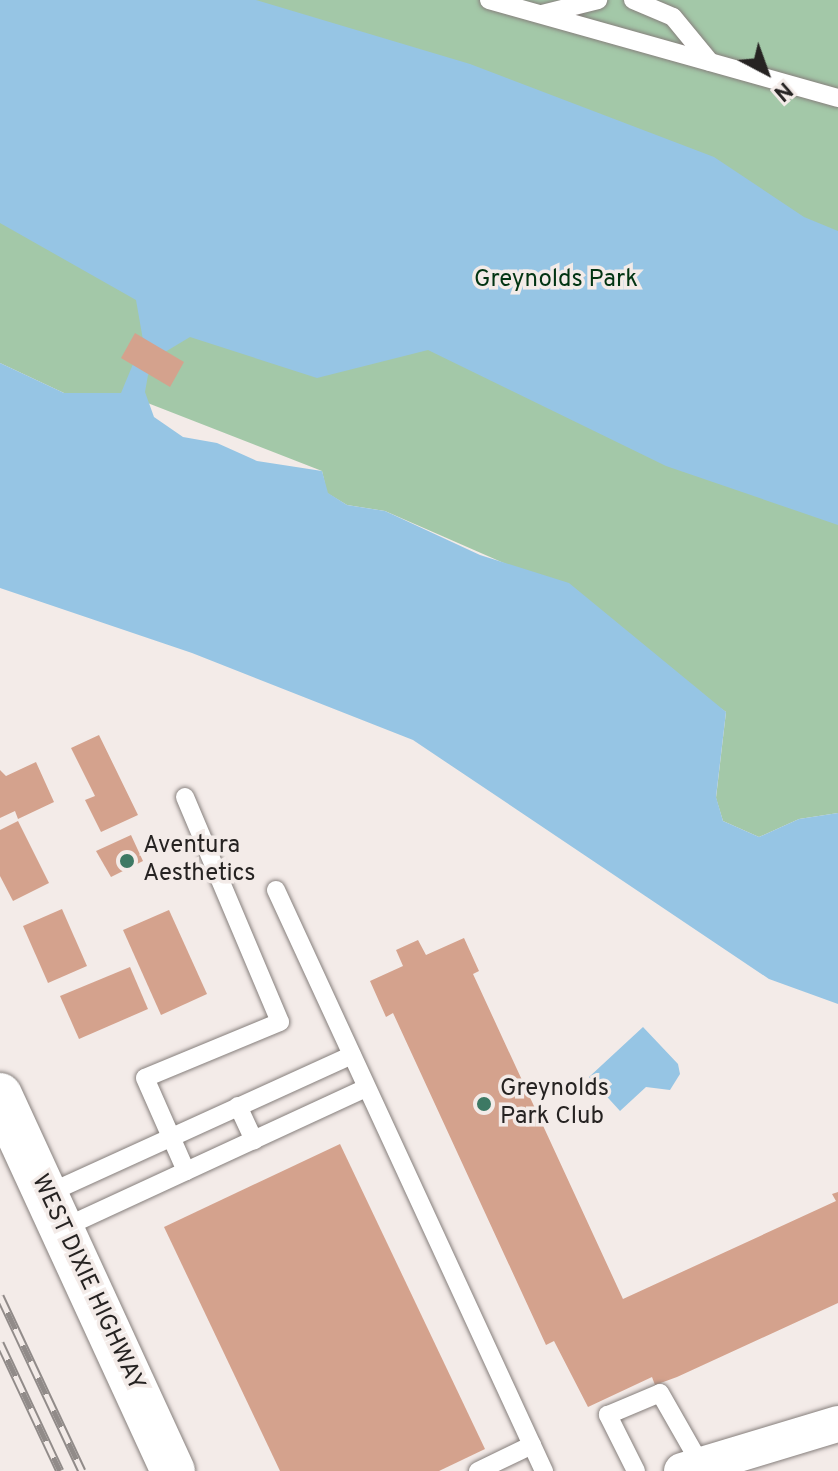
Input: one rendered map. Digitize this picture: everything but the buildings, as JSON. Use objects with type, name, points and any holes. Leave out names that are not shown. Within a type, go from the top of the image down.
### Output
[{"type":"street","name":"WEST DIXIE HIGHWAY","points":[[0,1095],[173,1471]]},
{"type":"street","points":[[691,1467],[838,1424]]},
{"type":"lane","points":[[489,0],[838,98]]},
{"type":"lane","points":[[540,14],[598,0]]},
{"type":"lane","points":[[633,0],[670,7],[710,62]]},
{"type":"lane","points":[[185,797],[280,1022],[145,1078],[186,1171]]},
{"type":"lane","points":[[276,890],[544,1471]]},
{"type":"lane","points":[[55,1211],[170,1137],[352,1055]]},
{"type":"lane","points":[[55,1211],[186,1171],[366,1088]]},
{"type":"lane","points":[[238,1106],[254,1140]]},
{"type":"lane","points":[[636,1471],[608,1415],[660,1393],[691,1467]]},
{"type":"lane","points":[[478,1471],[532,1445]]},
{"type":"green space","name":"Greynolds Park","points":[[0,0],[838,0],[838,813],[799,819],[759,837],[723,821],[716,798],[726,712],[515,568],[385,511],[347,505],[327,493],[322,471],[122,393],[64,393],[0,363]]},
{"type":"water","points":[[0,0],[256,0],[470,64],[714,157],[804,217],[838,231],[838,525],[666,466],[428,350],[317,378],[190,337],[165,352],[148,375],[145,392],[154,417],[183,437],[217,443],[257,461],[322,471],[328,493],[347,505],[385,511],[480,555],[569,583],[726,712],[716,797],[723,821],[759,837],[799,819],[838,813],[838,1004],[769,979],[413,740],[192,653],[0,588],[0,363],[64,393],[121,393],[143,340],[136,300],[0,223]]},
{"type":"water","points":[[643,1027],[678,1064],[680,1074],[670,1090],[646,1087],[620,1111],[589,1077]]},
{"type":"railway","points":[[0,1296],[82,1471]]},
{"type":"railway","points":[[0,1343],[60,1471]]},
{"type":"place","name":"Aventura Aesthetics","points":[[127,861]]},
{"type":"place","name":"Greynolds Park Club","points":[[484,1104]]}]
